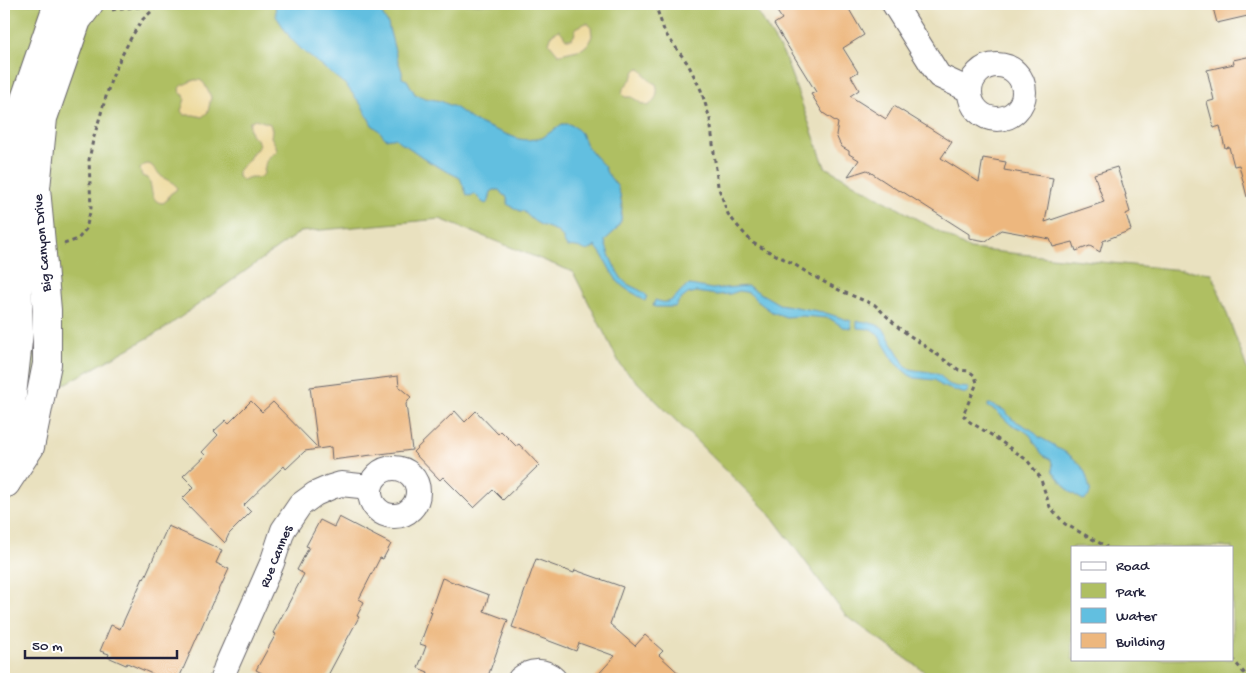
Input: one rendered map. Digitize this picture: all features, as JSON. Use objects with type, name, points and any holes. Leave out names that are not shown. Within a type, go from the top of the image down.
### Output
[{"type":"street","points":[[894,4],[939,76],[969,90]]},
{"type":"street","name":"Big Canyon Drive","points":[[4,485],[6,449],[19,332],[16,243],[17,169],[25,99],[78,11]]},
{"type":"street","name":"Rue Cannes","points":[[222,679],[272,564],[283,530],[300,505],[315,494],[341,484],[370,487]]},
{"type":"street","points":[[520,679],[528,673],[537,671],[545,673],[554,679]]},
{"type":"path","points":[[78,11],[142,7],[159,4]]},
{"type":"path","points":[[59,246],[78,239],[86,229],[91,208],[89,160],[111,80],[132,36],[143,19],[159,4]]},
{"type":"path","points":[[655,4],[665,33],[688,64],[701,90],[710,119],[718,186],[728,214],[741,230],[753,242],[770,252],[792,262],[811,275],[843,292],[875,306],[899,328],[959,370],[969,371],[975,376],[978,384],[963,415],[970,422],[1028,460],[1040,477],[1050,508],[1065,524],[1105,546]]},
{"type":"path","points":[[1234,660],[1249,679]]},
{"type":"green space","points":[[4,4],[752,4],[784,55],[825,167],[970,249],[1212,273],[1252,382],[1252,679],[935,679],[845,615],[770,514],[621,366],[573,272],[440,219],[300,232],[164,329],[4,418]]},
{"type":"sand","points":[[586,23],[591,27],[592,36],[588,44],[582,49],[558,54],[549,43],[552,34],[559,30],[566,39],[571,39],[576,28]]},
{"type":"sand","points":[[638,68],[656,84],[656,96],[648,106],[622,94],[623,89]]},
{"type":"sand","points":[[194,80],[200,80],[204,83],[211,97],[208,112],[202,117],[184,115],[181,111],[185,99],[184,95],[180,93],[179,88]]},
{"type":"sand","points":[[255,119],[270,124],[272,130],[271,137],[277,152],[267,160],[262,176],[243,180],[238,177],[238,171],[259,145],[257,139],[252,134],[249,124]]},
{"type":"sand","points":[[148,164],[177,187],[163,203],[155,199],[150,182],[142,176],[140,169]]},
{"type":"water","points":[[275,4],[371,4],[381,12],[388,24],[402,72],[402,78],[407,80],[415,94],[453,106],[474,121],[519,139],[542,138],[562,124],[569,124],[575,127],[617,186],[622,206],[621,221],[615,231],[605,240],[619,275],[626,283],[647,296],[645,301],[618,282],[595,246],[587,251],[575,247],[567,247],[561,235],[532,220],[523,211],[507,204],[506,196],[499,190],[491,192],[489,201],[486,204],[475,194],[467,195],[460,178],[431,163],[396,139],[386,139],[372,125],[362,106],[346,85],[304,52],[291,39],[276,16]]},
{"type":"water","points":[[690,285],[712,289],[748,286],[779,304],[823,312],[851,321],[852,328],[843,327],[829,318],[786,317],[772,312],[749,293],[739,291],[717,295],[696,292],[688,294],[675,307],[653,306],[655,300],[670,301]]},
{"type":"water","points":[[857,321],[883,328],[906,367],[937,374],[951,385],[969,388],[966,394],[940,385],[935,380],[915,378],[909,375],[896,364],[877,333],[871,329],[857,328]]},
{"type":"water","points":[[988,404],[1004,410],[1012,419],[1032,430],[1039,437],[1075,460],[1086,474],[1090,491],[1088,497],[1083,500],[1070,492],[1053,472],[1051,460],[1042,454],[1030,435],[1022,429],[1011,425],[996,411],[988,407]]},
{"type":"building","points":[[772,4],[846,4],[864,35],[843,48],[858,72],[851,76],[859,90],[850,96],[886,119],[894,106],[952,142],[941,158],[979,182],[983,158],[1006,162],[1004,170],[1053,178],[1045,222],[1104,202],[1094,174],[1117,167],[1130,212],[1126,214],[1131,230],[1103,241],[1100,252],[1090,246],[1076,251],[1073,242],[1053,247],[1050,239],[1001,230],[986,241],[969,238],[969,234],[867,170],[848,176],[859,160],[842,147],[836,135],[838,123],[823,113],[811,94],[816,92],[774,24],[782,19]]},
{"type":"building","points":[[1212,4],[1252,4],[1252,15],[1217,23]]},
{"type":"building","points":[[1252,56],[1252,196],[1247,197],[1239,165],[1234,166],[1229,147],[1225,148],[1220,126],[1214,128],[1207,102],[1214,100],[1207,70],[1234,64],[1233,60]]},
{"type":"building","points":[[398,376],[399,387],[411,397],[406,404],[412,450],[332,460],[331,447],[305,451],[286,469],[284,466],[244,505],[251,512],[229,534],[225,543],[182,499],[194,487],[183,476],[205,455],[202,452],[218,435],[214,431],[226,420],[229,423],[251,401],[262,412],[273,402],[318,448],[310,387]]},
{"type":"building","points":[[455,411],[465,422],[476,411],[498,434],[501,431],[516,446],[519,444],[539,465],[503,500],[493,490],[474,508],[443,477],[440,480],[413,452]]},
{"type":"building","points":[[339,517],[391,544],[383,559],[380,558],[359,599],[364,602],[357,616],[359,617],[326,679],[273,679],[256,670],[276,634],[273,633],[304,574],[297,570],[309,547],[306,546],[320,520],[334,527]]},
{"type":"building","points":[[168,526],[222,550],[216,563],[229,569],[180,676],[164,679],[127,663],[126,665],[108,657],[109,654],[100,651],[111,625],[120,629]]},
{"type":"building","points":[[536,559],[574,573],[575,570],[623,587],[610,624],[635,646],[645,635],[663,651],[659,655],[685,679],[594,679],[615,656],[579,643],[576,651],[512,627]]},
{"type":"building","points":[[442,578],[489,595],[484,611],[508,620],[487,679],[426,679],[428,672],[418,668],[426,646],[420,644]]}]
